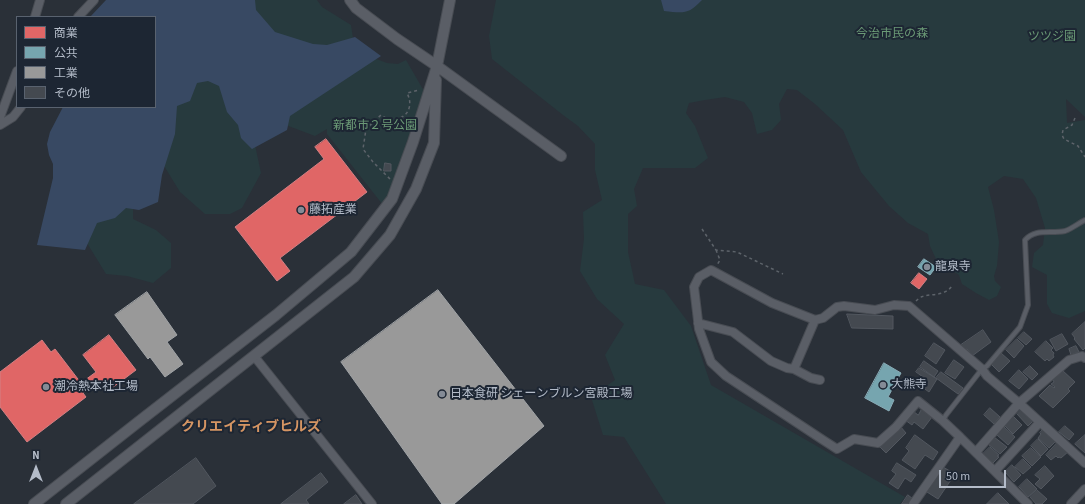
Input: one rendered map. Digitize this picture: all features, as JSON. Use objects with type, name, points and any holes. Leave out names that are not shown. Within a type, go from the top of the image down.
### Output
[{"type":"street","points":[[35,16],[40,0]]},
{"type":"street","points":[[79,16],[94,0]]},
{"type":"street","points":[[350,0],[356,8],[397,39],[437,66],[561,156]]},
{"type":"street","points":[[34,504],[276,315],[351,252],[392,198],[397,186],[414,142],[437,66],[450,0]]},
{"type":"street","points":[[71,502],[354,277],[390,235],[416,189],[434,143],[437,66]]},
{"type":"street","points":[[0,117],[16,74]]},
{"type":"street","points":[[0,125],[13,117],[20,108]]},
{"type":"street","points":[[1028,504],[943,421],[918,401],[896,427],[878,443],[854,439],[837,449],[726,376],[711,362],[699,329],[694,287],[699,277],[711,270],[772,303],[815,320],[822,318],[837,306],[875,310],[894,305],[910,306],[982,369],[987,376],[1019,402],[1085,463]]},
{"type":"street","points":[[794,369],[815,320]]},
{"type":"street","points":[[698,323],[733,332],[771,361],[787,368],[794,369],[811,378],[820,380]]},
{"type":"street","points":[[254,356],[372,504]]},
{"type":"street","points":[[976,452],[1019,402],[1069,360],[1082,356],[1085,358]]},
{"type":"street","points":[[995,471],[1040,422]]},
{"type":"street","points":[[913,504],[960,437]]},
{"type":"street","points":[[1071,504],[1085,489]]},
{"type":"lane","points":[[943,421],[946,415],[982,369],[987,366],[1020,327],[1028,306],[1025,240],[1037,232],[1066,231],[1085,220]]},
{"type":"path","points":[[397,186],[373,162],[363,149],[366,129],[381,115],[386,119],[394,120],[403,117],[407,113],[410,105],[410,98],[407,93],[431,86]]},
{"type":"path","points":[[1075,118],[1072,125],[1063,130],[1062,135],[1064,139],[1078,146],[1085,157]]},
{"type":"path","points":[[702,229],[716,250],[720,260],[715,272]]},
{"type":"path","points":[[716,250],[737,252],[783,274]]},
{"type":"path","points":[[910,306],[920,297],[935,295],[949,290],[952,286]]},
{"type":"green space","name":"新都市２号公園","points":[[240,0],[317,0],[322,7],[351,25],[355,51],[387,63],[398,64],[406,60],[428,98],[396,188],[383,205],[327,134],[327,129],[315,136],[270,119],[252,131],[261,173],[242,208],[230,214],[205,214],[180,192],[158,156],[133,197],[133,219],[156,230],[171,243],[171,268],[153,283],[127,276],[106,274],[79,230]]},
{"type":"green space","points":[[496,0],[1085,0],[1085,117],[1066,99],[1067,123],[1085,120],[1085,311],[1069,318],[1052,313],[1047,304],[1047,275],[1032,267],[1034,253],[1043,245],[1045,228],[1036,198],[1023,179],[1004,176],[988,187],[994,210],[999,242],[997,266],[994,276],[995,281],[1001,287],[997,296],[989,300],[962,284],[959,275],[936,259],[930,246],[928,234],[908,223],[889,206],[861,172],[843,130],[815,104],[797,90],[787,89],[779,104],[781,120],[772,130],[757,134],[752,113],[744,102],[725,97],[689,103],[686,113],[695,126],[708,158],[695,168],[643,168],[634,189],[637,206],[628,214],[628,252],[635,284],[664,290],[691,326],[711,385],[905,497],[900,504],[666,504],[624,437],[603,435],[591,397],[615,380],[605,355],[624,324],[597,299],[580,271],[584,239],[583,212],[602,200],[595,170],[595,144],[578,126],[492,59],[489,36]]},
{"type":"water","points":[[106,0],[255,0],[256,10],[275,32],[313,44],[327,45],[355,37],[381,56],[290,116],[287,130],[252,149],[241,138],[238,125],[227,112],[219,86],[208,81],[197,83],[190,101],[177,106],[175,134],[162,175],[158,202],[139,210],[126,208],[115,218],[97,223],[85,250],[37,245],[53,178],[53,164],[49,155],[47,144],[50,132],[62,108],[156,108],[156,16],[91,16]]},
{"type":"water","points":[[661,0],[702,0],[689,11],[681,12],[664,11]]},
{"type":"building: 商業","name":"藤拓産業","points":[[326,139],[367,192],[280,258],[290,271],[277,281],[235,227],[324,159],[315,147]]},
{"type":"building: 商業","points":[[919,273],[927,279],[919,289],[911,283]]},
{"type":"building: 商業","name":"潮冷熱本社工場","points":[[109,335],[136,370],[108,391],[100,380],[83,393],[86,397],[27,442],[0,407],[0,372],[42,340],[51,352],[55,349],[81,383],[96,372],[83,355]]},
{"type":"building: 公共","name":"龍泉寺","points":[[924,259],[936,267],[930,275],[918,267]]},
{"type":"building: 公共","name":"大熊寺","points":[[884,363],[901,373],[888,397],[894,400],[889,411],[865,398]]},
{"type":"building: 工業","name":"日本食研 シェーンブルン宮殿工場","points":[[438,290],[544,426],[454,504],[442,504],[341,362]]},
{"type":"building: 工業","points":[[147,292],[177,335],[167,342],[183,364],[165,377],[150,357],[148,359],[115,315]]},
{"type":"building: その他","points":[[385,163],[391,164],[391,171],[384,171]]},
{"type":"building: その他","points":[[847,314],[893,316],[893,329],[852,328]]},
{"type":"building: その他","points":[[1085,322],[1085,348],[1083,350],[1072,334]]},
{"type":"building: その他","points":[[983,330],[991,342],[972,356],[967,349],[965,350],[961,345]]},
{"type":"building: その他","points":[[1024,332],[1032,339],[1026,345],[1018,338]]},
{"type":"building: その他","points":[[1062,334],[1068,344],[1056,351],[1050,340]]},
{"type":"building: その他","points":[[1017,339],[1024,346],[1014,358],[1006,350]]},
{"type":"building: その他","points":[[1046,341],[1053,348],[1051,350],[1054,353],[1054,357],[1049,361],[1047,359],[1045,361],[1035,352]]},
{"type":"building: その他","points":[[934,343],[945,350],[936,364],[925,356]]},
{"type":"building: その他","points":[[1076,346],[1079,352],[1071,355],[1069,349]]},
{"type":"building: その他","points":[[1001,353],[1010,361],[999,372],[991,364]]},
{"type":"building: その他","points":[[954,360],[964,367],[955,379],[945,373]]},
{"type":"building: その他","points":[[924,361],[938,371],[934,377],[920,367]]},
{"type":"building: その他","points":[[1030,366],[1038,374],[1032,380],[1023,372]]},
{"type":"building: その他","points":[[919,368],[937,379],[929,392],[918,384],[923,377],[916,372]]},
{"type":"building: その他","points":[[1019,370],[1028,379],[1019,389],[1009,381]]},
{"type":"building: その他","points":[[1062,370],[1075,382],[1068,389],[1070,391],[1053,408],[1039,396],[1050,385],[1054,388],[1055,387],[1051,384]]},
{"type":"building: その他","points":[[941,372],[963,388],[958,394],[936,378]]},
{"type":"building: その他","points":[[990,408],[1000,417],[994,424],[984,415]]},
{"type":"building: その他","points":[[1023,408],[1035,419],[1028,426],[1017,414]]},
{"type":"building: その他","points":[[922,409],[932,417],[923,429],[914,422],[912,425],[905,420],[913,411],[918,415]]},
{"type":"building: その他","points":[[1013,416],[1022,425],[1013,434],[1005,426]]},
{"type":"building: その他","points":[[900,426],[906,433],[886,453],[879,446]]},
{"type":"building: その他","points":[[1065,426],[1074,434],[1069,440],[1059,432]]},
{"type":"building: その他","points":[[1004,427],[1015,437],[1008,445],[997,435]]},
{"type":"building: その他","points":[[1044,428],[1057,440],[1049,448],[1038,438]]},
{"type":"building: その他","points":[[915,435],[938,452],[933,460],[925,455],[915,469],[902,460],[909,451],[906,448]]},
{"type":"building: その他","points":[[1085,435],[1085,453],[1075,444]]},
{"type":"building: その他","points":[[994,437],[1007,447],[1000,454],[988,444]]},
{"type":"building: その他","points":[[1038,439],[1048,449],[1041,456],[1031,446]]},
{"type":"building: その他","points":[[1059,441],[1069,451],[1061,458],[1056,456],[1051,460],[1046,455]]},
{"type":"building: その他","points":[[990,447],[999,455],[993,463],[983,454]]},
{"type":"building: その他","points":[[1031,448],[1041,457],[1032,466],[1022,456]]},
{"type":"building: その他","points":[[196,458],[216,486],[193,504],[134,504]]},
{"type":"building: その他","points":[[1023,459],[1031,467],[1023,474],[1015,467]]},
{"type":"building: その他","points":[[897,463],[916,475],[911,482],[905,478],[898,489],[889,483],[896,474],[892,471]]},
{"type":"building: その他","points":[[1012,465],[1021,475],[1014,482],[1005,472]]},
{"type":"building: その他","points":[[1045,466],[1054,476],[1041,489],[1035,484],[1040,479],[1035,475]]},
{"type":"building: その他","points":[[943,467],[955,474],[938,499],[927,492]]},
{"type":"building: その他","points":[[321,473],[328,482],[306,500],[309,504],[281,504]]},
{"type":"building: その他","points":[[1027,479],[1037,489],[1028,497],[1019,487]]},
{"type":"building: その他","points":[[1037,490],[1047,499],[1042,504],[1036,504],[1030,497]]},
{"type":"building: その他","points":[[998,493],[1009,504],[987,504]]},
{"type":"building: その他","points":[[356,495],[362,504],[344,504]]},
{"type":"building: その他","points":[[908,495],[913,499],[910,504],[902,504]]},
{"type":"place","name":"藤拓産業","points":[[301,210]]},
{"type":"place","name":"龍泉寺","points":[[927,267]]},
{"type":"place","name":"大熊寺","points":[[883,385]]},
{"type":"place","name":"潮冷熱本社工場","points":[[46,387]]},
{"type":"place","name":"日本食研 シェーンブルン宮殿工場","points":[[442,394]]},
{"type":"district","name":"クリエイティブヒルズ","points":[[251,428]]},
{"type":"park label","name":"今治市民の森","points":[[892,34]]},
{"type":"park label","name":"ツツジ園","points":[[1052,37]]}]
